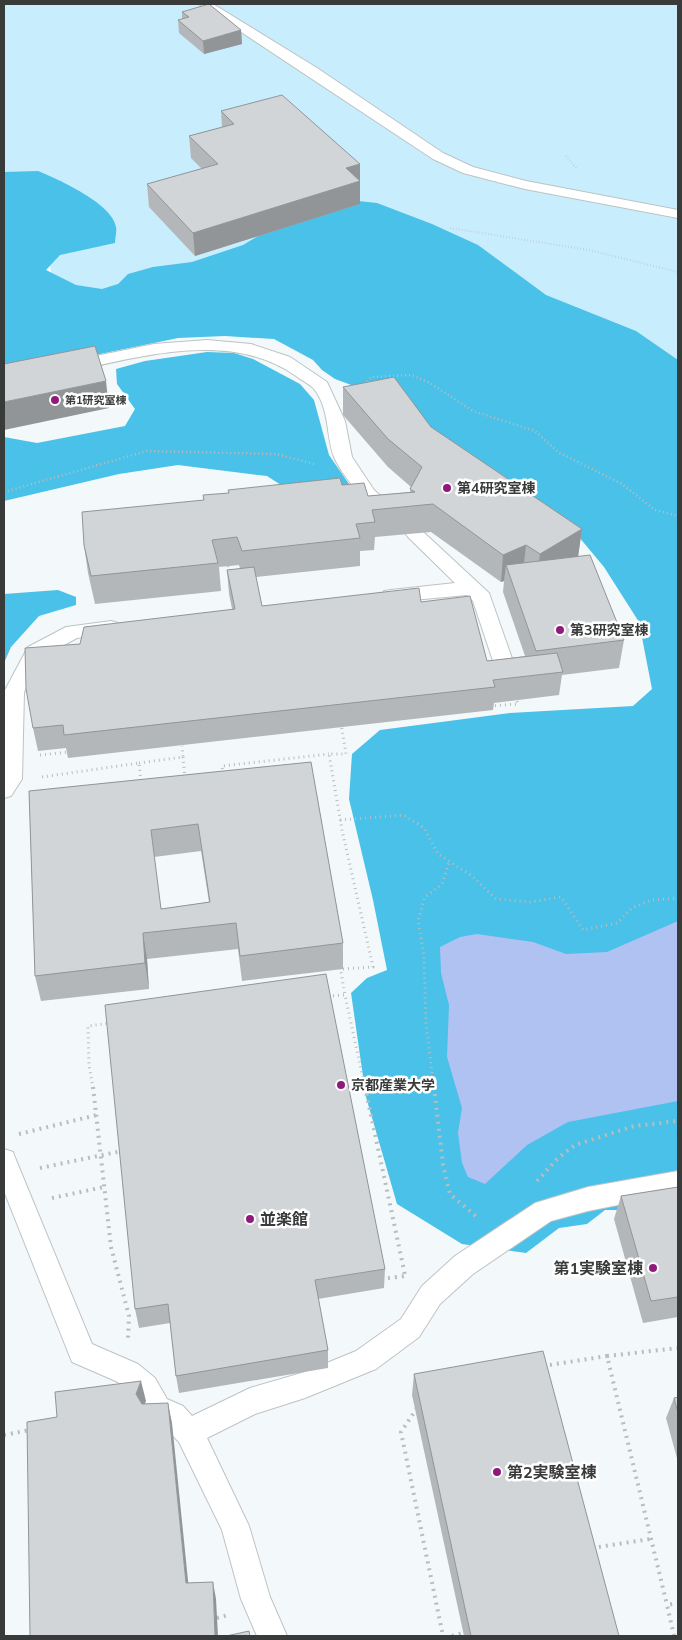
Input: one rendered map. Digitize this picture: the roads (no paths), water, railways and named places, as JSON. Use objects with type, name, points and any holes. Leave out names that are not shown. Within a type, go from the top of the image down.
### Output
[{"type":"lane","points":[[205,4],[312,71],[438,156],[468,170],[525,185],[678,214]]},
{"type":"lane","points":[[53,370],[181,346],[207,345],[259,352],[284,360],[321,386],[337,421],[343,457],[368,494],[399,521]]},
{"type":"lane","points":[[414,534],[482,598],[506,667]]},
{"type":"lane","points":[[375,598],[471,588]]},
{"type":"lane","points":[[8,784],[14,692],[35,652],[73,632],[129,626]]},
{"type":"lane","points":[[7,1168],[82,1352],[128,1373],[145,1387],[158,1409],[174,1416],[189,1432],[235,1526],[256,1599],[272,1636]]},
{"type":"lane","points":[[189,1432],[250,1402],[305,1385],[366,1360],[410,1328],[432,1295],[464,1265],[544,1211],[588,1198],[678,1182]]},
{"type":"place","name":"第1研究室棟","points":[[55,400]]},
{"type":"place","name":"第4研究室棟","points":[[447,488]]},
{"type":"place","name":"第3研究室棟","points":[[560,630]]},
{"type":"place","name":"京都産業大学","points":[[341,1085]]},
{"type":"place","name":"並楽館","points":[[250,1219]]},
{"type":"place","name":"第1実験室棟","points":[[653,1268]]},
{"type":"place","name":"第2実験室棟","points":[[497,1472]]}]
